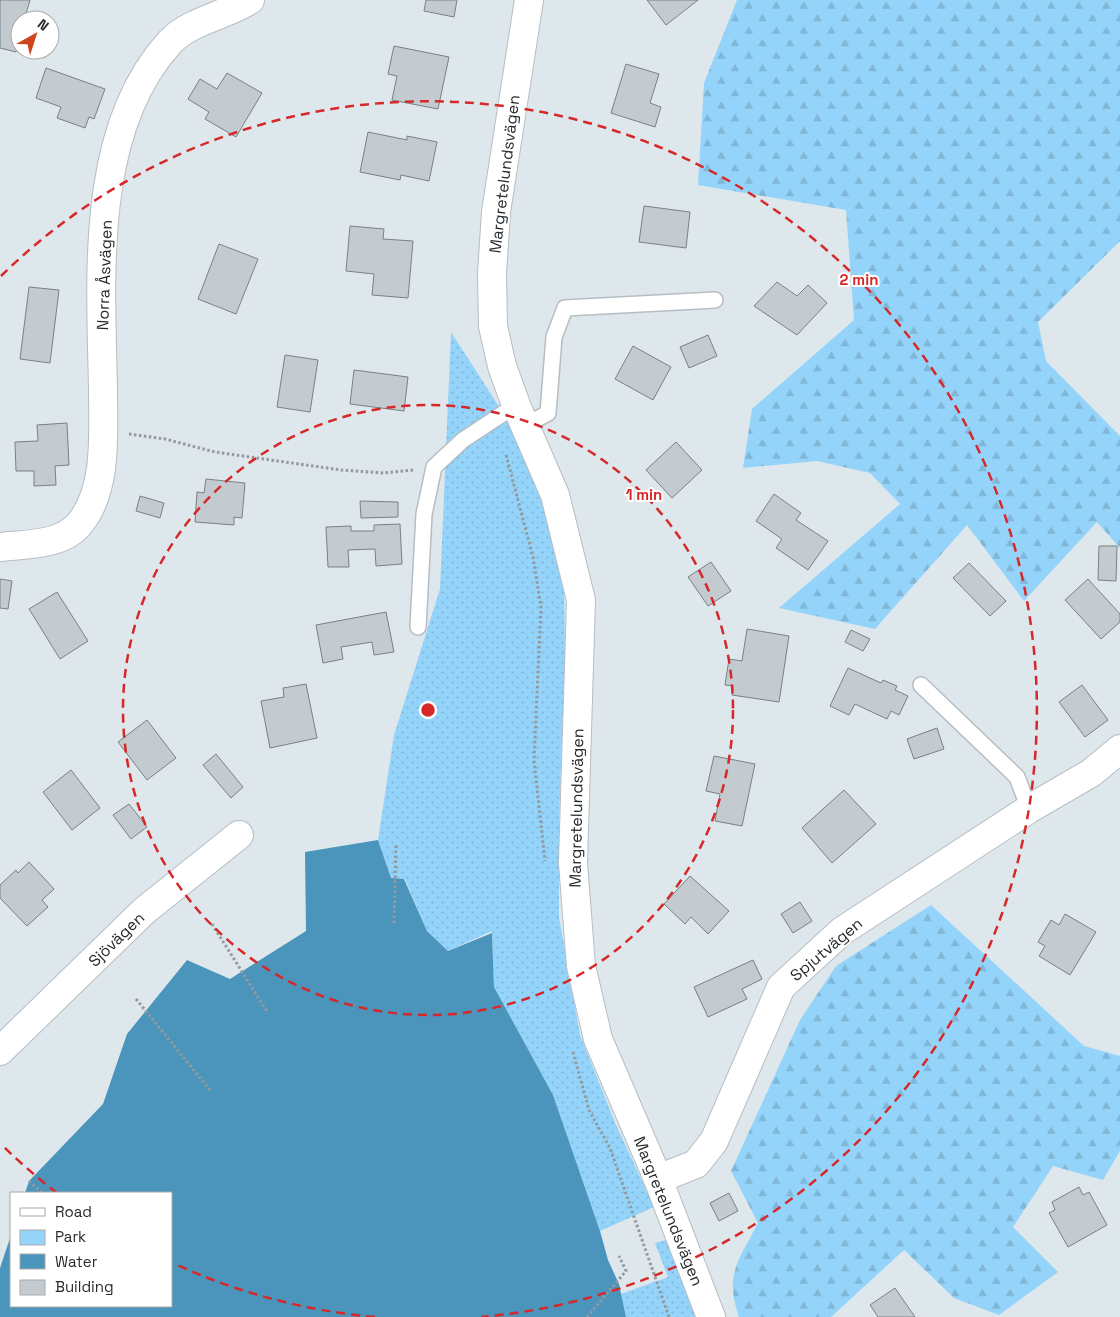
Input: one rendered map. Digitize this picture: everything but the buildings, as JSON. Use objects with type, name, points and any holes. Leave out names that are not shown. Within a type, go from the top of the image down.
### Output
[{"type":"street","name":"Norra Åsvägen","points":[[0,546],[44,542],[66,535],[80,524],[93,503],[100,469],[103,431],[100,273],[109,173],[122,128],[150,67],[171,40],[216,15],[241,6],[250,0]]},
{"type":"street","name":"Margretelundsvägen","points":[[529,0],[496,212],[492,274],[493,326],[513,416],[555,495],[581,600],[572,863],[581,966],[598,1039],[658,1179],[712,1317]]},
{"type":"street","name":"Spjutvägen","points":[[658,1179],[696,1164],[714,1141],[781,987],[842,931],[1029,809],[1091,773],[1120,749]]},
{"type":"street","name":"Sjövägen","points":[[0,1051],[144,911],[239,835]]},
{"type":"lane","points":[[418,627],[424,514],[434,467],[463,440],[513,416],[548,413],[554,337],[565,308],[716,300]]},
{"type":"lane","points":[[921,685],[1017,778],[1029,809]]},
{"type":"path","points":[[513,416],[541,608],[534,760],[545,864]]},
{"type":"path","points":[[103,431],[165,439],[215,452],[341,470],[384,473],[434,467]]},
{"type":"path","points":[[394,923],[396,845]]},
{"type":"path","points":[[212,924],[268,1014]]},
{"type":"path","points":[[136,999],[210,1090]]},
{"type":"path","points":[[572,1048],[589,1110],[610,1148],[670,1317]]},
{"type":"path","points":[[29,1181],[41,1192]]},
{"type":"path","points":[[587,1317],[626,1271],[619,1256]]},
{"type":"green space","points":[[737,0],[1120,0],[1120,241],[1038,322],[1046,361],[1120,436],[1120,548],[1097,522],[1024,601],[967,525],[875,629],[779,608],[900,504],[870,473],[817,461],[743,468],[752,409],[854,320],[846,210],[698,185],[704,83]]},
{"type":"green space","points":[[451,332],[527,450],[564,570],[565,658],[559,821],[559,917],[580,1035],[616,1125],[654,1207],[600,1231],[553,1095],[494,987],[492,931],[448,951],[427,931],[405,879],[391,878],[378,840],[394,735],[440,589]]},
{"type":"green space","points":[[931,905],[1084,1046],[1120,1056],[1120,1151],[1103,1180],[1053,1166],[1013,1227],[1058,1272],[999,1315],[954,1298],[904,1250],[831,1317],[739,1317],[733,1289],[733,1278],[740,1258],[758,1223],[731,1171],[800,1020],[836,966]]},
{"type":"green space","points":[[666,1240],[697,1317],[626,1317],[621,1294],[668,1277],[655,1243]]},
{"type":"water","points":[[378,840],[391,878],[404,879],[427,931],[448,951],[492,933],[494,987],[553,1095],[600,1231],[608,1260],[619,1284],[626,1317],[0,1317],[0,1268],[10,1238],[10,1307],[172,1307],[172,1192],[25,1192],[29,1181],[103,1104],[127,1034],[187,960],[230,979],[306,931],[305,852]]}]
